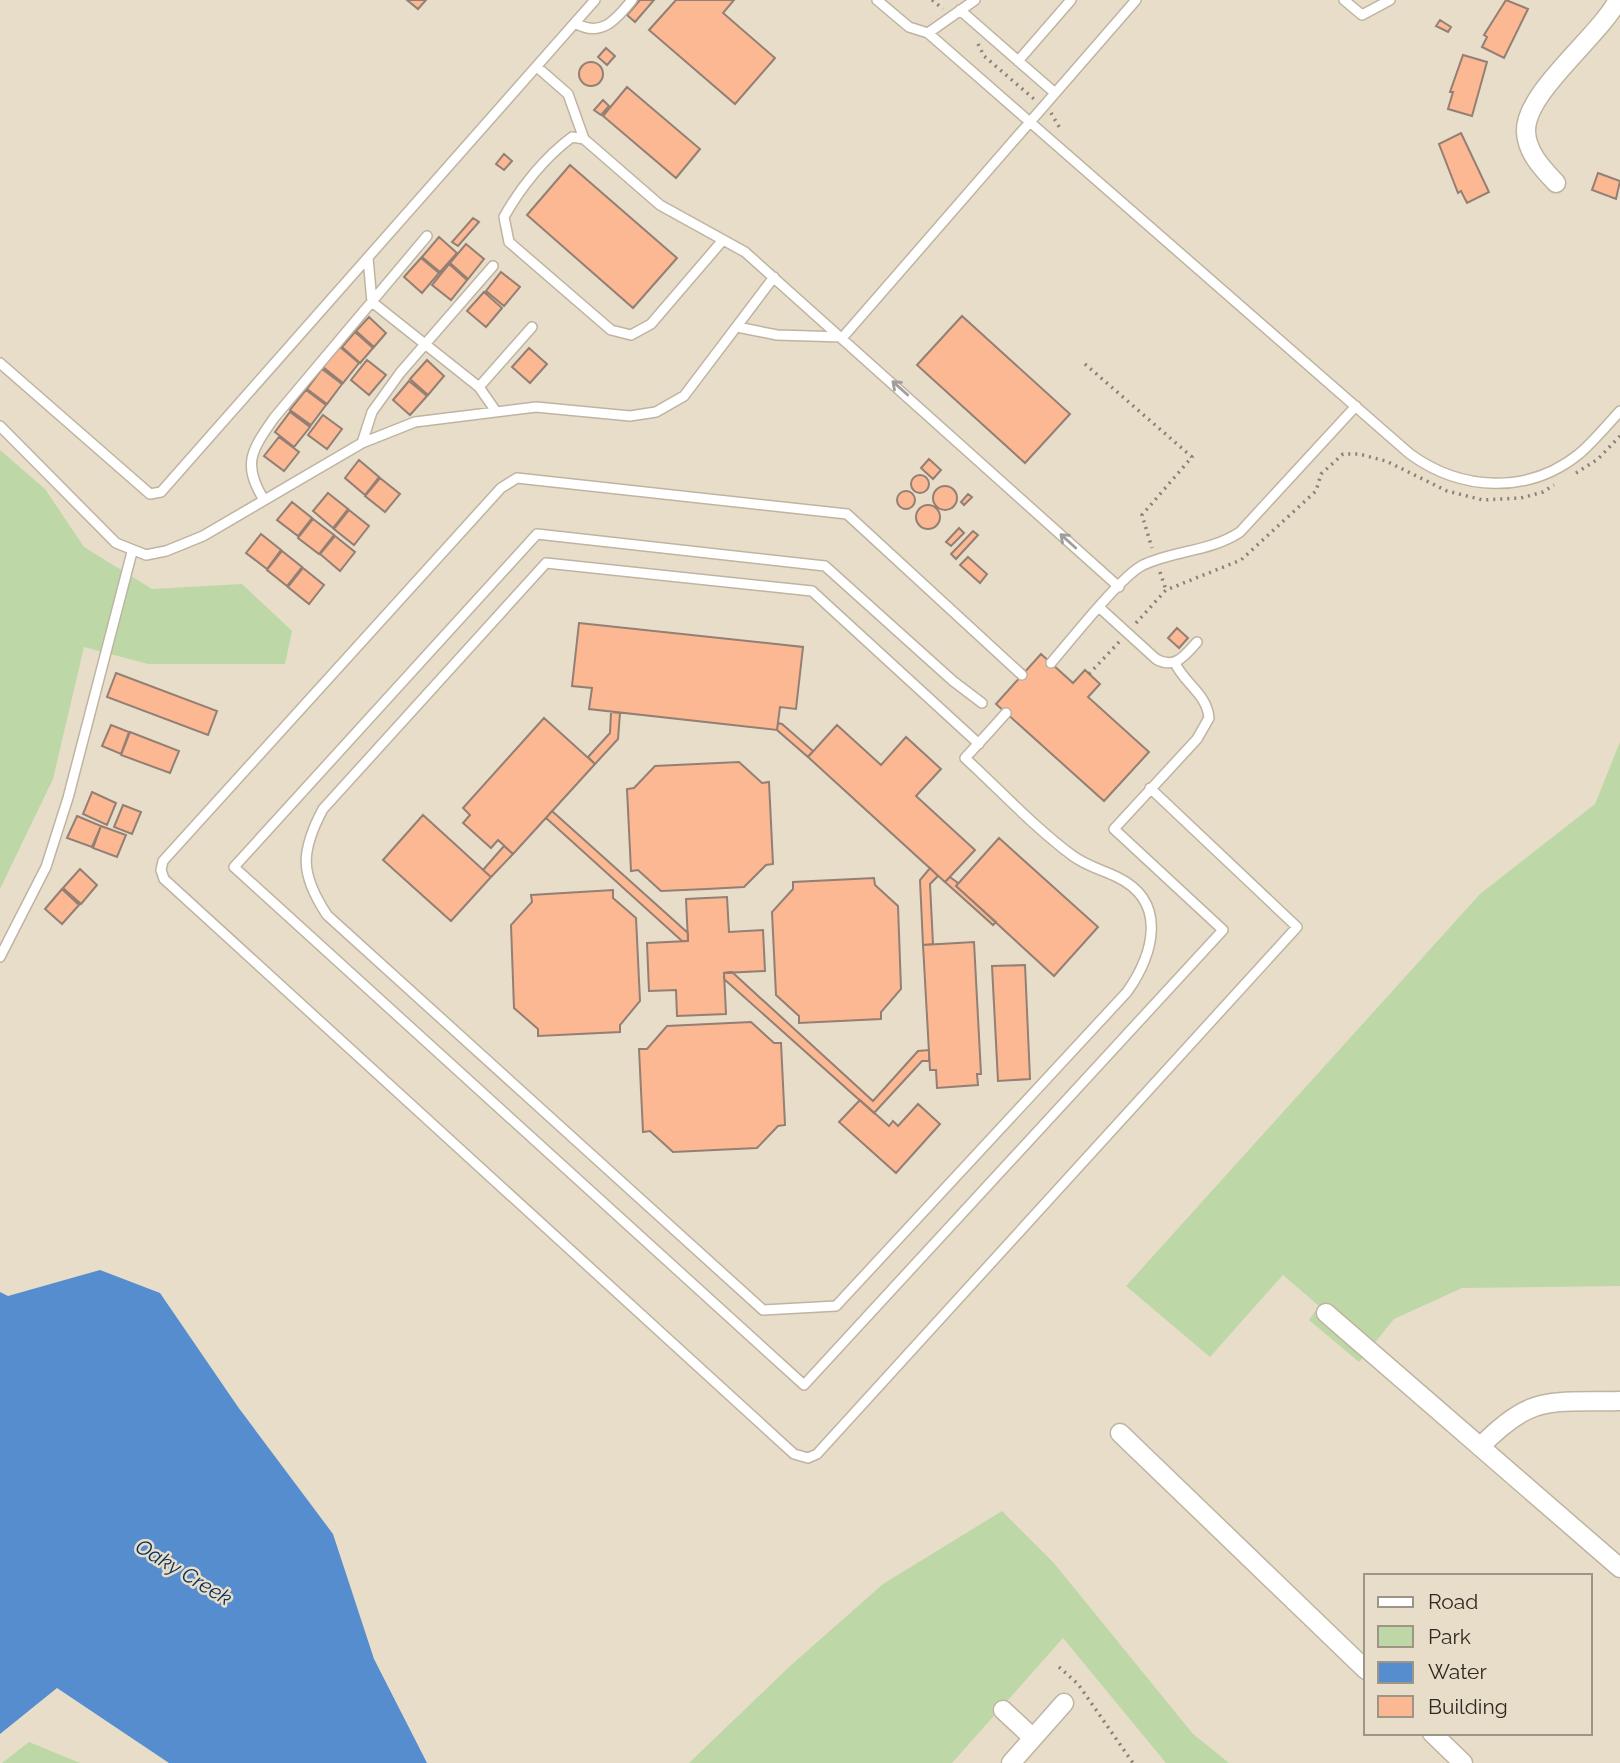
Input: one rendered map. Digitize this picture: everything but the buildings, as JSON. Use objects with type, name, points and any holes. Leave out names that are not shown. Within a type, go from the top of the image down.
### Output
[{"type":"street","points":[[1556,183],[1536,160],[1526,133],[1529,112],[1540,93],[1616,11]]},
{"type":"street","points":[[1326,1313],[1620,1568]]},
{"type":"street","points":[[1480,1447],[1505,1421],[1522,1409],[1541,1403],[1620,1401]]},
{"type":"street","points":[[1120,1433],[1364,1668]]},
{"type":"street","points":[[1011,1763],[1064,1703]]},
{"type":"street","points":[[1003,1710],[1033,1738]]},
{"type":"street","points":[[1434,1735],[1463,1763]]},
{"type":"lane","points":[[0,363],[150,494],[156,495],[595,0]]},
{"type":"lane","points":[[575,23],[592,30],[607,27],[632,0]]},
{"type":"lane","points":[[877,0],[909,27],[928,33],[1410,454],[1437,471],[1467,481],[1517,482],[1534,478],[1566,463],[1580,453],[1620,411]]},
{"type":"lane","points":[[928,33],[975,0]]},
{"type":"lane","points":[[1018,61],[1070,0]]},
{"type":"lane","points":[[843,337],[1136,0]]},
{"type":"lane","points":[[1344,0],[1362,15],[1390,0]]},
{"type":"lane","points":[[960,10],[1055,93]]},
{"type":"lane","points":[[537,66],[568,94],[584,139],[660,205],[746,252],[1119,587]]},
{"type":"lane","points":[[584,139],[572,137],[561,145],[514,198],[504,217],[509,242],[611,330],[631,335],[651,324],[723,240]]},
{"type":"lane","points":[[264,500],[251,479],[250,468],[258,441],[274,418],[427,236]]},
{"type":"lane","points":[[368,258],[372,302],[479,387],[495,410]]},
{"type":"lane","points":[[362,443],[372,412],[425,345],[493,267]]},
{"type":"lane","points":[[0,426],[105,534],[132,552],[146,555],[166,551],[204,536],[362,443],[415,422],[536,407],[630,416],[656,412],[684,396],[774,277]]},
{"type":"lane","points":[[479,387],[532,327]]},
{"type":"lane","points":[[737,327],[777,335],[843,337]]},
{"type":"lane","points":[[1051,663],[1132,572],[1156,560],[1215,545],[1240,532],[1356,406]]},
{"type":"lane","points":[[1023,675],[847,514],[517,478],[502,488],[163,861],[161,870],[164,880],[794,1454],[808,1458],[817,1454],[1297,927],[1150,788]]},
{"type":"lane","points":[[982,703],[953,681],[825,566],[537,534],[234,867],[804,1385],[1223,930],[1114,829],[1198,739],[1209,718],[1203,698],[1179,673],[1175,663]]},
{"type":"lane","points":[[0,957],[46,867],[68,798],[132,552]]},
{"type":"lane","points":[[979,744],[812,592],[546,564],[323,809],[307,842],[307,880],[327,915],[763,1310],[836,1306],[1127,992],[1147,958],[1152,925],[1140,895],[1117,877],[1073,856],[965,758],[979,744],[1006,713]]},
{"type":"lane","points":[[1100,608],[1156,659],[1166,664],[1175,663],[1197,642]]},
{"type":"path","points":[[932,0],[978,44],[984,56],[1043,107],[1071,139]]},
{"type":"path","points":[[1084,364],[1192,457],[1142,515],[1166,590]]},
{"type":"path","points":[[1573,475],[1591,466],[1620,436]]},
{"type":"path","points":[[1089,674],[1166,590],[1241,559],[1316,491],[1320,476],[1337,457],[1351,453],[1400,466],[1447,491],[1483,500],[1535,495],[1562,480]]},
{"type":"path","points":[[1400,466],[1410,454]]},
{"type":"path","points":[[1059,1667],[1078,1684],[1133,1763]]},
{"type":"green space","points":[[0,450],[45,489],[84,547],[152,589],[242,584],[292,631],[285,664],[148,664],[84,647],[53,779],[0,889]]},
{"type":"green space","points":[[1620,742],[1620,1286],[1462,1288],[1394,1319],[1359,1362],[1309,1320],[1319,1306],[1283,1275],[1210,1357],[1126,1286],[1480,894],[1595,804]]},
{"type":"green space","points":[[1002,1511],[1053,1562],[1193,1734],[1229,1763],[1166,1763],[1063,1638],[952,1763],[689,1763],[789,1667],[883,1584]]},
{"type":"green space","points":[[29,1742],[80,1763],[2,1763]]},
{"type":"water","name":"Oaky Creek","points":[[100,1270],[160,1293],[238,1407],[333,1534],[374,1659],[427,1763],[169,1763],[57,1688],[0,1734],[0,1292],[8,1296]]}]
